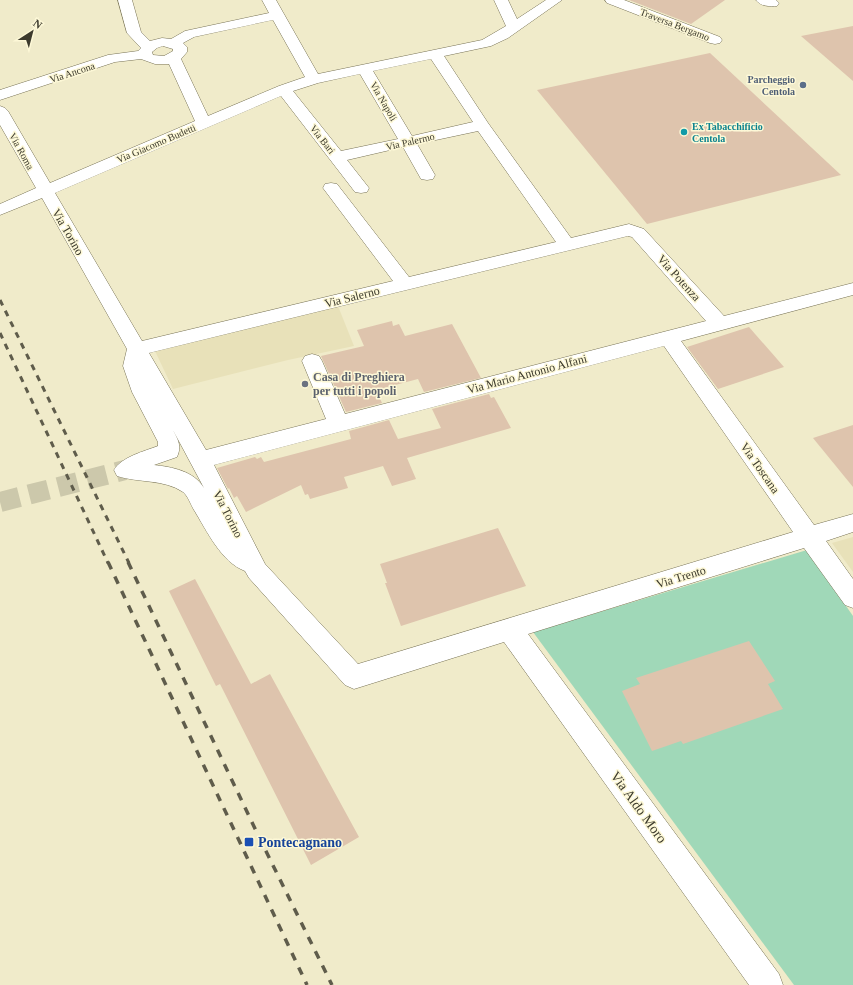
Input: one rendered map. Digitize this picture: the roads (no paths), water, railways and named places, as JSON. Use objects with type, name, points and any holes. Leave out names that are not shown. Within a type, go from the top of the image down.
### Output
[{"type":"street","points":[[125,0],[134,33],[146,51],[147,57],[156,60],[174,58],[178,55],[181,49],[173,43],[162,42],[146,51]]},
{"type":"street","points":[[269,0],[314,79]]},
{"type":"street","points":[[501,0],[514,28]]},
{"type":"street","name":"Via Giacomo Budetti","points":[[0,210],[203,123],[314,79],[486,43],[503,35],[555,0]]},
{"type":"street","name":"Traversa Bergamo","points":[[612,0],[715,40]]},
{"type":"street","points":[[173,43],[190,34],[278,16]]},
{"type":"street","name":"Via Ancona","points":[[0,95],[113,58],[146,51]]},
{"type":"street","points":[[435,54],[482,125],[567,245]]},
{"type":"street","points":[[174,58],[203,123]]},
{"type":"street","name":"Via Napoli","points":[[365,69],[427,175]]},
{"type":"street","name":"Via Bari","points":[[284,90],[361,188]]},
{"type":"street","name":"Via Roma","points":[[0,111],[45,191]]},
{"type":"street","name":"Via Palermo","points":[[337,157],[482,125]]},
{"type":"street","points":[[330,188],[405,284]]},
{"type":"street","name":"Via Torino","points":[[45,191],[201,460],[257,571],[354,677],[510,630]]},
{"type":"street","name":"Via Salerno","points":[[137,349],[629,230],[638,233]]},
{"type":"street","name":"Via Potenza","points":[[638,233],[720,324]]},
{"type":"street","name":"Via Mario Antonio Alfani","points":[[201,460],[853,289]]},
{"type":"street","name":"Via Toscana","points":[[668,337],[853,598]]},
{"type":"street","points":[[137,349],[133,366],[142,392],[169,442],[169,451],[149,458],[125,470],[172,476],[192,487],[225,542],[257,571]]},
{"type":"street","points":[[312,361],[338,423]]},
{"type":"street","name":"Via Trento","points":[[510,630],[853,523]]},
{"type":"street","name":"Via Aldo Moro","points":[[510,630],[768,985]]},
{"type":"tunnel","points":[[0,502],[125,470]]},
{"type":"railway","points":[[0,300],[129,563]]},
{"type":"railway","points":[[0,333],[108,563]]},
{"type":"railway","points":[[108,562],[307,985]]},
{"type":"railway","points":[[128,562],[259,837],[332,985]]},
{"type":"place","name":"Parcheggio Centola","points":[[803,85]]},
{"type":"place","name":"Ex Tabacchificio Centola","points":[[684,132]]},
{"type":"place","name":"Casa di Preghiera per tutti i popoli","points":[[305,384]]},
{"type":"place","name":"Pontecagnano","points":[[249,842]]}]
